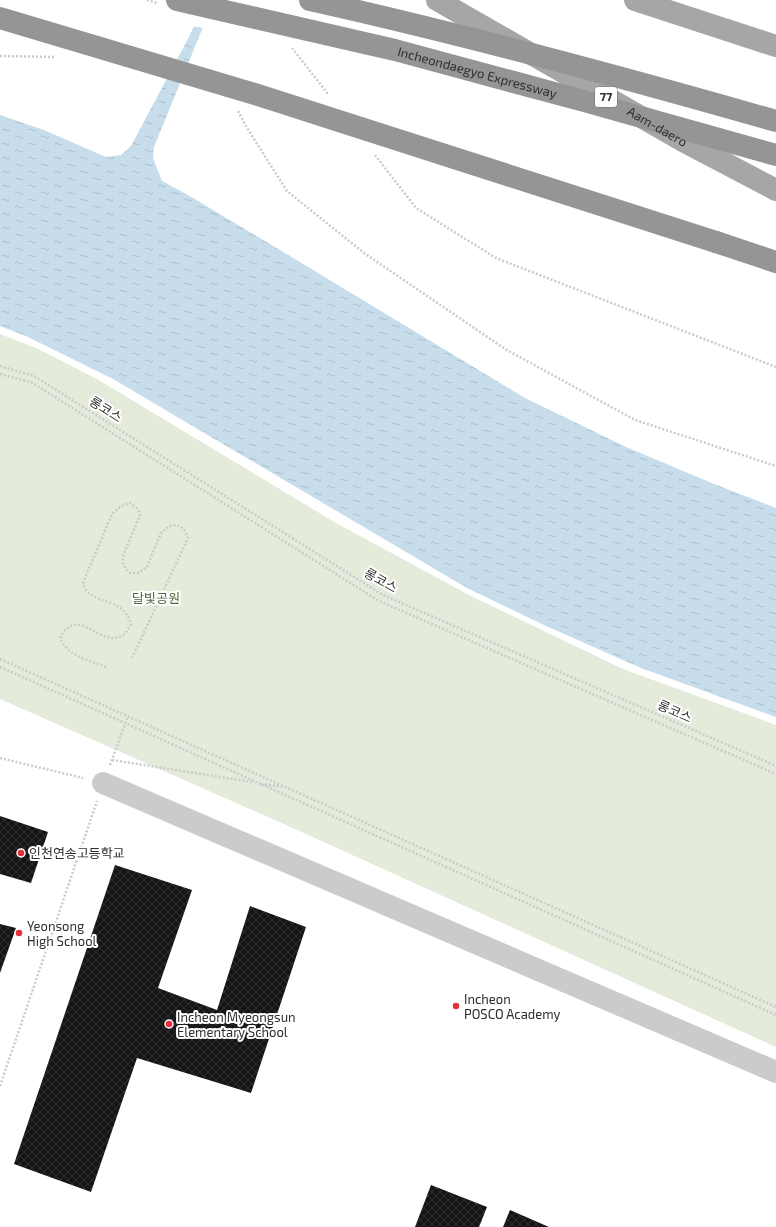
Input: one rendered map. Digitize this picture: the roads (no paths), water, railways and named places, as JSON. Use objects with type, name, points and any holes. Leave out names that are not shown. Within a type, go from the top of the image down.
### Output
[{"type":"highway","points":[[310,0],[398,20],[666,90],[776,121]]},
{"type":"highway","name":"Incheondaegyo Expressway","points":[[169,2],[395,50],[776,154]]},
{"type":"highway","points":[[0,18],[258,95],[776,262]]},
{"type":"main road","name":"Aam-daero","points":[[437,0],[683,141],[776,190]]},
{"type":"main road","points":[[635,0],[776,46]]},
{"type":"street","points":[[103,783],[776,1072]]},
{"type":"water","points":[[205,0],[214,0],[154,147],[153,158],[162,181],[275,247],[525,398],[626,447],[776,508],[776,717],[641,668],[546,626],[467,588],[113,379],[28,337],[0,326],[0,115],[44,130],[106,157],[121,155],[131,146],[191,33]]},
{"type":"place","name":"인천연송고등학교","points":[[21,853]]},
{"type":"place","name":"Yeonsong High School","points":[[19,933]]},
{"type":"place","name":"Incheon POSCO Academy","points":[[456,1006]]},
{"type":"place","name":"Incheon Myeongsun Elementary School","points":[[169,1024]]},
{"type":"park label","name":"달빛공원","points":[[156,598]]}]
